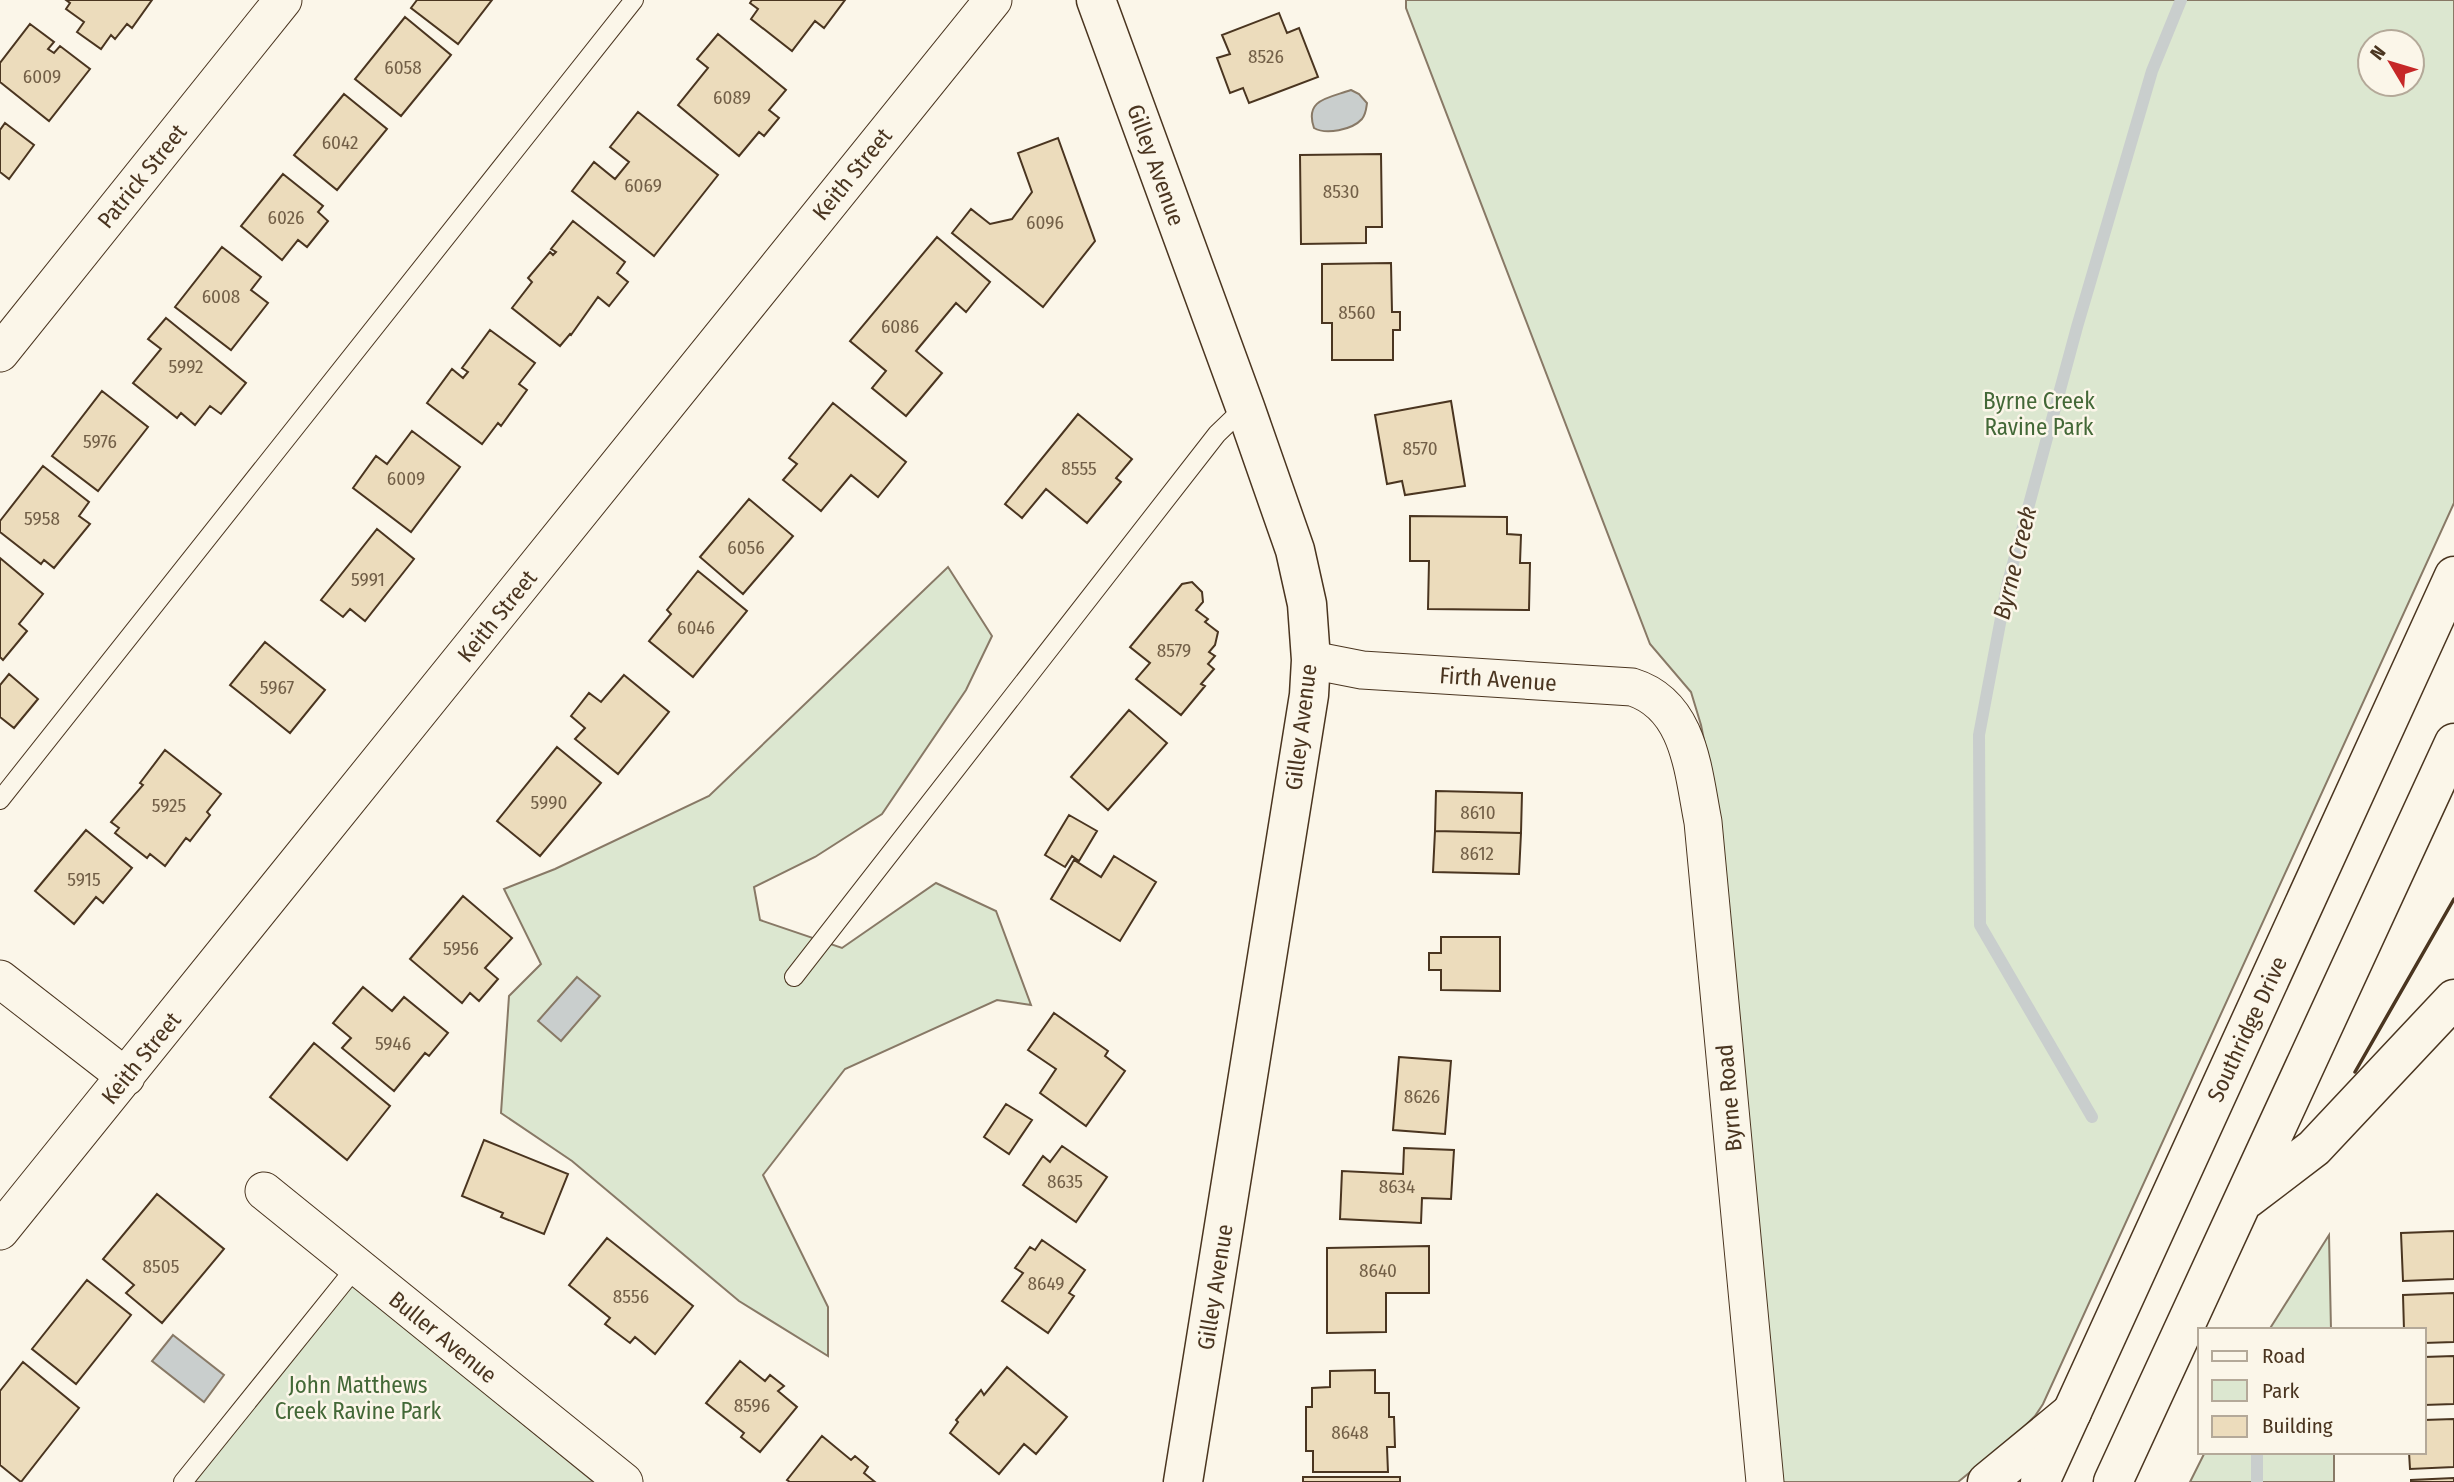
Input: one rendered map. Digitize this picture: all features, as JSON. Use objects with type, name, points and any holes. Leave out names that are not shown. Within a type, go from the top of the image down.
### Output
[{"type":"main road","name":"Gilley Avenue","points":[[1096,0],[1295,550],[1307,604],[1311,660],[1307,709],[1184,1482]]},
{"type":"main road","name":"Southridge Drive","points":[[2040,1482],[2454,576]]},
{"type":"main road","points":[[2113,1482],[2454,743]]},
{"type":"main road","points":[[2242,1203],[2314,1148],[2454,999]]},
{"type":"main road","points":[[1987,1482],[2072,1412]]},
{"type":"street","name":"Patrick Street","points":[[0,353],[283,0]]},
{"type":"street","name":"Keith Street","points":[[0,1231],[993,0]]},
{"type":"street","name":"Firth Avenue","points":[[1311,660],[1362,670],[1632,687],[1655,698],[1674,718]]},
{"type":"street","name":"Byrne Road","points":[[1674,718],[1686,737],[1703,822],[1765,1482]]},
{"type":"street","points":[[0,979],[126,1077]]},
{"type":"street","name":"Buller Avenue","points":[[264,1191],[624,1482]]},
{"type":"lane","points":[[0,800],[634,0]]},
{"type":"lane","points":[[794,977],[1217,434],[1245,407]]},
{"type":"lane","points":[[183,1482],[356,1267]]},
{"type":"green space","name":"Byrne Creek Ravine Park","points":[[1406,0],[2454,0],[2454,503],[2043,1404],[2018,1433],[1958,1482],[1781,1482],[1720,820],[1701,725],[1691,692],[1650,644],[1406,8]]},
{"type":"green space","points":[[948,567],[992,636],[966,690],[882,814],[815,857],[754,887],[760,920],[842,948],[936,883],[996,911],[1031,1005],[997,1000],[845,1069],[763,1175],[828,1307],[828,1356],[739,1301],[572,1161],[501,1113],[509,996],[541,964],[504,889],[555,869],[709,796]]},
{"type":"green space","points":[[2329,1235],[2331,1328],[2270,1328]]},
{"type":"green space","name":"John Matthews Creek Ravine Park","points":[[346,1279],[594,1482],[183,1482]]},
{"type":"green space","points":[[2204,1454],[2334,1454],[2334,1482],[2190,1482]]},
{"type":"shaded area","points":[[1351,90],[1367,103],[1362,119],[1339,130],[1325,131],[1314,128],[1312,111],[1316,105],[1327,98]]},
{"type":"shaded area","points":[[577,977],[600,996],[561,1041],[538,1021]]},
{"type":"shaded area","points":[[173,1335],[224,1375],[204,1402],[152,1361]]},
{"type":"building","points":[[66,0],[152,0],[132,28],[127,24],[115,39],[111,35],[101,49],[77,32],[84,22],[66,9],[70,3]]},
{"type":"building","points":[[417,0],[492,0],[458,44],[411,8]]},
{"type":"building","points":[[752,0],[845,0],[824,28],[815,21],[792,51],[751,19],[758,9],[750,3]]},
{"type":"building","points":[[1279,13],[1287,33],[1299,28],[1318,77],[1249,103],[1243,88],[1230,93],[1217,58],[1230,54],[1222,35]]},
{"type":"building","points":[[405,17],[451,55],[401,116],[355,79]]},
{"type":"building","points":[[30,24],[54,42],[48,49],[54,53],[60,46],[90,69],[49,121],[0,82],[0,63]]},
{"type":"building","points":[[718,34],[786,90],[769,110],[779,118],[764,136],[759,132],[739,156],[678,105],[708,68],[697,59]]},
{"type":"building","points":[[344,94],[387,129],[337,190],[294,155]]},
{"type":"building","points":[[638,112],[718,175],[654,256],[572,191],[594,162],[615,179],[629,162],[610,147]]},
{"type":"building","points":[[5,123],[34,145],[9,179],[0,172],[0,130]]},
{"type":"building","points":[[1058,138],[1095,241],[1043,307],[952,233],[971,209],[990,224],[1012,219],[1032,192],[1018,153]]},
{"type":"building","points":[[1381,154],[1382,227],[1366,227],[1366,243],[1301,244],[1300,155]]},
{"type":"building","points":[[283,174],[323,206],[318,212],[328,221],[307,247],[298,240],[282,260],[241,226]]},
{"type":"building","points":[[573,221],[625,262],[617,273],[628,282],[609,306],[598,297],[560,346],[512,308],[532,282],[528,278],[550,252],[553,255],[556,252],[551,249]]},
{"type":"building","points":[[937,237],[990,282],[966,312],[956,303],[916,351],[942,373],[906,416],[872,388],[886,371],[850,341]]},
{"type":"building","points":[[222,247],[261,277],[251,290],[268,303],[231,350],[175,307]]},
{"type":"building","points":[[1391,263],[1392,312],[1400,312],[1400,330],[1393,330],[1393,360],[1332,360],[1332,323],[1322,323],[1322,264]]},
{"type":"building","points":[[166,318],[246,383],[221,414],[210,406],[195,425],[181,413],[177,418],[133,383],[161,349],[148,339]]},
{"type":"building","points":[[490,330],[535,363],[519,384],[527,390],[501,426],[498,423],[482,444],[427,403],[452,369],[463,378],[468,372],[462,368]]},
{"type":"building","points":[[102,391],[148,427],[98,491],[52,456]]},
{"type":"building","points":[[1451,401],[1465,486],[1405,495],[1402,481],[1387,484],[1375,415]]},
{"type":"building","points":[[833,403],[906,462],[878,497],[851,475],[821,511],[783,480],[797,464],[789,458]]},
{"type":"building","points":[[1078,414],[1132,459],[1116,478],[1121,482],[1087,523],[1046,489],[1022,518],[1005,504]]},
{"type":"building","points":[[412,431],[460,467],[411,532],[353,488],[376,456],[387,464]]},
{"type":"building","points":[[43,466],[89,502],[79,516],[90,524],[54,568],[44,560],[41,564],[0,532],[0,521]]},
{"type":"building","points":[[749,499],[793,536],[743,594],[700,557]]},
{"type":"building","points":[[1410,516],[1507,517],[1507,534],[1521,535],[1520,563],[1530,563],[1529,610],[1428,609],[1429,561],[1410,561]]},
{"type":"building","points":[[377,529],[414,559],[365,621],[350,609],[343,617],[321,600]]},
{"type":"building","points":[[0,558],[43,594],[19,624],[27,631],[3,660],[0,657]]},
{"type":"building","points":[[698,571],[747,611],[693,677],[649,641],[671,614],[667,610]]},
{"type":"building","points":[[1192,582],[1202,592],[1203,602],[1196,610],[1208,619],[1205,622],[1218,632],[1215,645],[1209,652],[1215,656],[1208,664],[1214,669],[1201,684],[1205,686],[1181,715],[1136,679],[1150,663],[1130,647],[1182,584]]},
{"type":"building","points":[[265,642],[325,690],[290,733],[230,685]]},
{"type":"building","points":[[9,674],[38,699],[14,728],[0,717],[0,685]]},
{"type":"building","points":[[624,675],[669,712],[618,774],[575,739],[585,728],[571,716],[589,693],[601,702]]},
{"type":"building","points":[[1129,710],[1167,743],[1108,810],[1071,777]]},
{"type":"building","points":[[557,747],[601,783],[540,856],[497,821]]},
{"type":"building","points":[[165,750],[221,794],[207,812],[210,815],[190,841],[186,838],[165,866],[150,854],[147,858],[115,833],[119,828],[111,822],[143,785],[140,783]]},
{"type":"building","points":[[1436,791],[1522,793],[1521,833],[1435,831]]},
{"type":"building","points":[[1069,815],[1097,831],[1079,861],[1072,856],[1065,867],[1045,855]]},
{"type":"building","points":[[86,830],[132,868],[103,903],[96,897],[74,924],[35,891]]},
{"type":"building","points":[[1435,831],[1521,833],[1519,874],[1433,872]]},
{"type":"building","points":[[1114,856],[1156,882],[1120,941],[1051,899],[1074,860],[1101,877]]},
{"type":"building","points":[[463,896],[512,938],[485,968],[498,979],[479,1001],[470,993],[462,1003],[410,959]]},
{"type":"building","points":[[1441,937],[1500,937],[1500,991],[1441,990],[1441,970],[1429,970],[1429,953],[1441,953]]},
{"type":"building","points":[[363,987],[392,1011],[404,997],[448,1033],[429,1056],[425,1053],[394,1091],[342,1048],[351,1038],[333,1023]]},
{"type":"building","points":[[1054,1013],[1108,1051],[1105,1056],[1125,1071],[1086,1126],[1040,1093],[1056,1069],[1028,1050]]},
{"type":"building","points":[[314,1043],[390,1106],[347,1160],[270,1097]]},
{"type":"building","points":[[1399,1057],[1451,1061],[1445,1134],[1393,1130]]},
{"type":"building","points":[[1006,1104],[1032,1120],[1009,1154],[984,1137]]},
{"type":"building","points":[[484,1140],[568,1174],[544,1234],[501,1217],[503,1213],[462,1196]]},
{"type":"building","points":[[1062,1146],[1107,1177],[1076,1222],[1023,1185],[1043,1156],[1050,1162]]},
{"type":"building","points":[[1404,1148],[1454,1150],[1451,1199],[1422,1198],[1421,1223],[1340,1219],[1342,1171],[1403,1174]]},
{"type":"building","points":[[157,1194],[224,1249],[162,1323],[126,1293],[134,1285],[103,1259]]},
{"type":"building","points":[[2454,1231],[2454,1279],[2403,1281],[2401,1233]]},
{"type":"building","points":[[607,1238],[693,1306],[655,1354],[635,1337],[630,1343],[605,1324],[610,1318],[569,1285]]},
{"type":"building","points":[[1042,1240],[1085,1270],[1069,1293],[1074,1296],[1048,1333],[1002,1301],[1023,1273],[1015,1268],[1030,1247],[1035,1250]]},
{"type":"building","points":[[1429,1246],[1429,1293],[1386,1293],[1386,1332],[1327,1333],[1327,1248]]},
{"type":"building","points":[[87,1280],[131,1315],[76,1384],[32,1349]]},
{"type":"building","points":[[2454,1293],[2454,1342],[2426,1343],[2426,1328],[2404,1328],[2403,1295]]},
{"type":"building","points":[[2454,1356],[2454,1404],[2426,1405],[2426,1357]]},
{"type":"building","points":[[740,1361],[765,1381],[770,1375],[784,1386],[778,1391],[797,1407],[760,1452],[741,1437],[744,1433],[706,1403]]},
{"type":"building","points":[[23,1362],[79,1408],[21,1482],[0,1465],[0,1391]]},
{"type":"building","points":[[1007,1367],[1067,1417],[1036,1454],[1024,1444],[999,1474],[950,1433],[958,1422],[956,1420],[981,1390],[984,1395]]},
{"type":"building","points":[[1375,1370],[1375,1393],[1389,1393],[1389,1417],[1394,1417],[1395,1447],[1387,1447],[1388,1472],[1313,1472],[1313,1451],[1306,1451],[1306,1407],[1312,1407],[1312,1388],[1330,1387],[1330,1371]]},
{"type":"building","points":[[2454,1419],[2454,1467],[2410,1469],[2409,1454],[2426,1454],[2426,1420]]},
{"type":"building","points":[[822,1436],[851,1460],[855,1456],[868,1467],[864,1473],[875,1482],[787,1480]]},
{"type":"building","points":[[1303,1477],[1400,1477],[1400,1482],[1303,1482]]},
{"type":"building","points":[[2454,1478],[2454,1482],[2411,1482],[2411,1480]]},
{"type":"waterway","name":"Byrne Creek","points":[[2092,1117],[1980,925],[1979,735],[2007,586],[2077,327],[2152,71],[2181,0]]},
{"type":"waterway","name":"Byrne Creek","points":[[2257,1454],[2257,1482]]},
{"type":"wall","points":[[2355,1072],[2454,899]]}]
